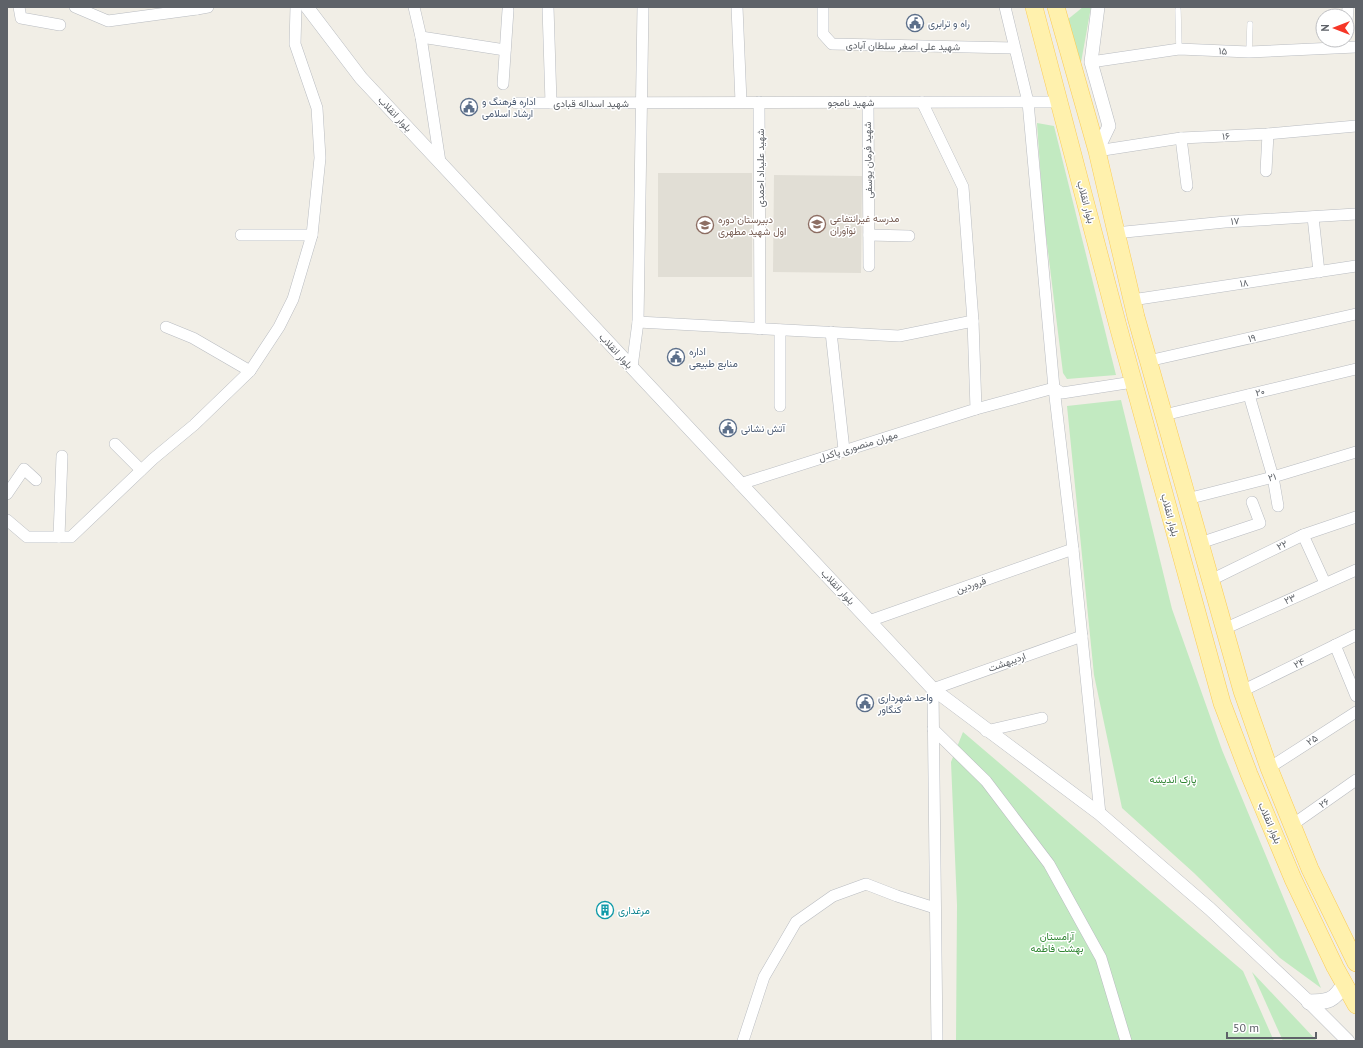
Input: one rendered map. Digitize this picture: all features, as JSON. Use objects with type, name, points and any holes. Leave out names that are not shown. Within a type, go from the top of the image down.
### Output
[{"type":"main road","name":"بلوار انقلاب","points":[[1034,7],[1133,382],[1222,703],[1249,774],[1294,879],[1344,984],[1356,1005]]},
{"type":"main road","name":"بلوار انقلاب","points":[[1060,9],[1097,151],[1115,233],[1150,369],[1242,691],[1268,768],[1310,869],[1356,963]]},
{"type":"main road","points":[[1133,382],[1150,369]]},
{"type":"main road","points":[[1309,1002],[1326,1002],[1338,995],[1344,984]]},
{"type":"street","points":[[20,7],[21,18],[60,25]]},
{"type":"street","points":[[75,7],[94,11],[108,21],[208,7]]},
{"type":"street","points":[[7,520],[27,537],[71,537],[141,470],[194,425],[250,371],[279,327],[293,299],[312,235],[320,158],[317,108],[295,44],[296,7]]},
{"type":"street","name":"بلوار انقلاب","points":[[307,7],[361,78],[933,689],[986,731],[1100,814],[1210,909],[1309,1002],[1348,1041]]},
{"type":"street","points":[[414,7],[421,37],[440,162]]},
{"type":"street","points":[[548,7],[551,103]]},
{"type":"street","points":[[632,367],[638,322],[643,7]]},
{"type":"street","points":[[737,7],[741,102]]},
{"type":"street","name":"شهید علی اصغر سلطان آبادی","points":[[823,7],[823,34],[832,44],[1014,48]]},
{"type":"street","points":[[1005,7],[1028,102],[1054,388],[1073,549],[1100,814]]},
{"type":"street","points":[[1097,151],[1108,126],[1091,62],[1098,7]]},
{"type":"street","points":[[503,84],[508,10]]},
{"type":"street","points":[[421,37],[505,50]]},
{"type":"street","name":"۱۵","points":[[1091,62],[1179,49],[1249,52],[1315,47]]},
{"type":"street","name":"شهید اسداله قبادی","points":[[516,103],[642,102]]},
{"type":"street","name":"شهید نامجو","points":[[642,102],[1060,102]]},
{"type":"street","name":"شهید علیداد احمدی","points":[[759,102],[760,329]]},
{"type":"street","name":"شهید فرمان یوسفی","points":[[868,102],[869,266]]},
{"type":"street","points":[[922,102],[963,187],[973,321],[976,409]]},
{"type":"street","name":"۱۶","points":[[1097,151],[1182,138],[1268,134],[1356,126]]},
{"type":"street","points":[[1266,171],[1268,134]]},
{"type":"street","points":[[1182,138],[1187,186]]},
{"type":"street","name":"۱۷","points":[[1115,233],[1225,222],[1356,214]]},
{"type":"street","points":[[1313,217],[1319,272]]},
{"type":"street","points":[[241,235],[312,235]]},
{"type":"street","points":[[869,235],[909,236]]},
{"type":"street","name":"۱۸","points":[[1132,300],[1356,266]]},
{"type":"street","name":"۱۹","points":[[1150,369],[1356,314]]},
{"type":"street","points":[[638,322],[899,336],[973,321]]},
{"type":"street","points":[[166,327],[193,338],[250,371]]},
{"type":"street","points":[[780,330],[780,406]]},
{"type":"street","points":[[831,332],[844,450]]},
{"type":"street","name":"۲۰","points":[[1164,415],[1356,369]]},
{"type":"street","name":"مهران منصوری پاکدل","points":[[740,484],[976,409],[1054,388],[1062,393],[1133,382]]},
{"type":"street","points":[[1250,395],[1273,477],[1278,506]]},
{"type":"street","points":[[116,444],[141,470]]},
{"type":"street","name":"۲۱","points":[[1187,499],[1273,477],[1356,452]]},
{"type":"street","points":[[59,537],[62,456]]},
{"type":"street","points":[[7,494],[24,469],[36,480]]},
{"type":"street","points":[[1200,543],[1260,523],[1252,502]]},
{"type":"street","name":"۲۲","points":[[1211,580],[1303,535],[1356,517]]},
{"type":"street","points":[[1303,535],[1325,583]]},
{"type":"street","name":"فروردین","points":[[869,621],[1073,549]]},
{"type":"street","name":"۲۳","points":[[1224,629],[1356,570]]},
{"type":"street","name":"۲۴","points":[[1242,691],[1356,635]]},
{"type":"street","name":"اردیبهشت","points":[[933,689],[1082,636]]},
{"type":"street","points":[[1335,645],[1356,696]]},
{"type":"street","points":[[933,689],[937,1041]]},
{"type":"street","name":"۲۵","points":[[1268,768],[1356,712]]},
{"type":"street","points":[[986,731],[1042,718]]},
{"type":"street","points":[[933,729],[986,781],[1049,864],[1101,958],[1126,1041]]},
{"type":"street","name":"۲۶","points":[[1292,825],[1356,780]]},
{"type":"street","points":[[743,1041],[764,977],[796,922],[833,896],[866,884],[935,908]]},
{"type":"lane","points":[[1178,10],[1179,49]]},
{"type":"lane","points":[[1249,52],[1250,24]]},
{"type":"shaded area","name":"دبیرستان دوره اول شهید مطهری","points":[[658,173],[752,173],[752,277],[658,277]]},
{"type":"shaded area","name":"مدرسه غیرانتفاعی نوآوران","points":[[774,175],[862,176],[861,273],[773,272]]},
{"type":"green space","points":[[1083,7],[1091,7],[1080,68],[1067,20]]},
{"type":"green space","points":[[1037,123],[1054,126],[1116,375],[1067,379],[1063,373],[1043,211]]},
{"type":"green space","name":"پارک اندیشه","points":[[1121,400],[1172,609],[1222,750],[1321,988],[1280,958],[1194,873],[1122,808],[1094,675],[1067,406]]},
{"type":"green space","name":"آرامستان بهشت فاطمه","points":[[963,732],[1243,971],[1274,1041],[956,1041],[957,905],[951,762]]},
{"type":"green space","points":[[1252,972],[1317,1041],[1283,1041]]},
{"type":"place","name":"راه و ترابری","points":[[915,23]]},
{"type":"place","name":"اداره فرهنگ و ارشاد اسلامی","points":[[469,107]]},
{"type":"place","name":"مدرسه غیرانتفاعی نوآوران","points":[[817,224]]},
{"type":"place","name":"دبیرستان دوره اول شهید مطهری","points":[[705,225]]},
{"type":"place","name":"اداره منابع طبیعی","points":[[676,357]]},
{"type":"place","name":"آتش نشانی","points":[[728,428]]},
{"type":"place","name":"واحد شهرداری کنگاور","points":[[865,703]]},
{"type":"place","name":"مرغداری","points":[[605,910]]}]
